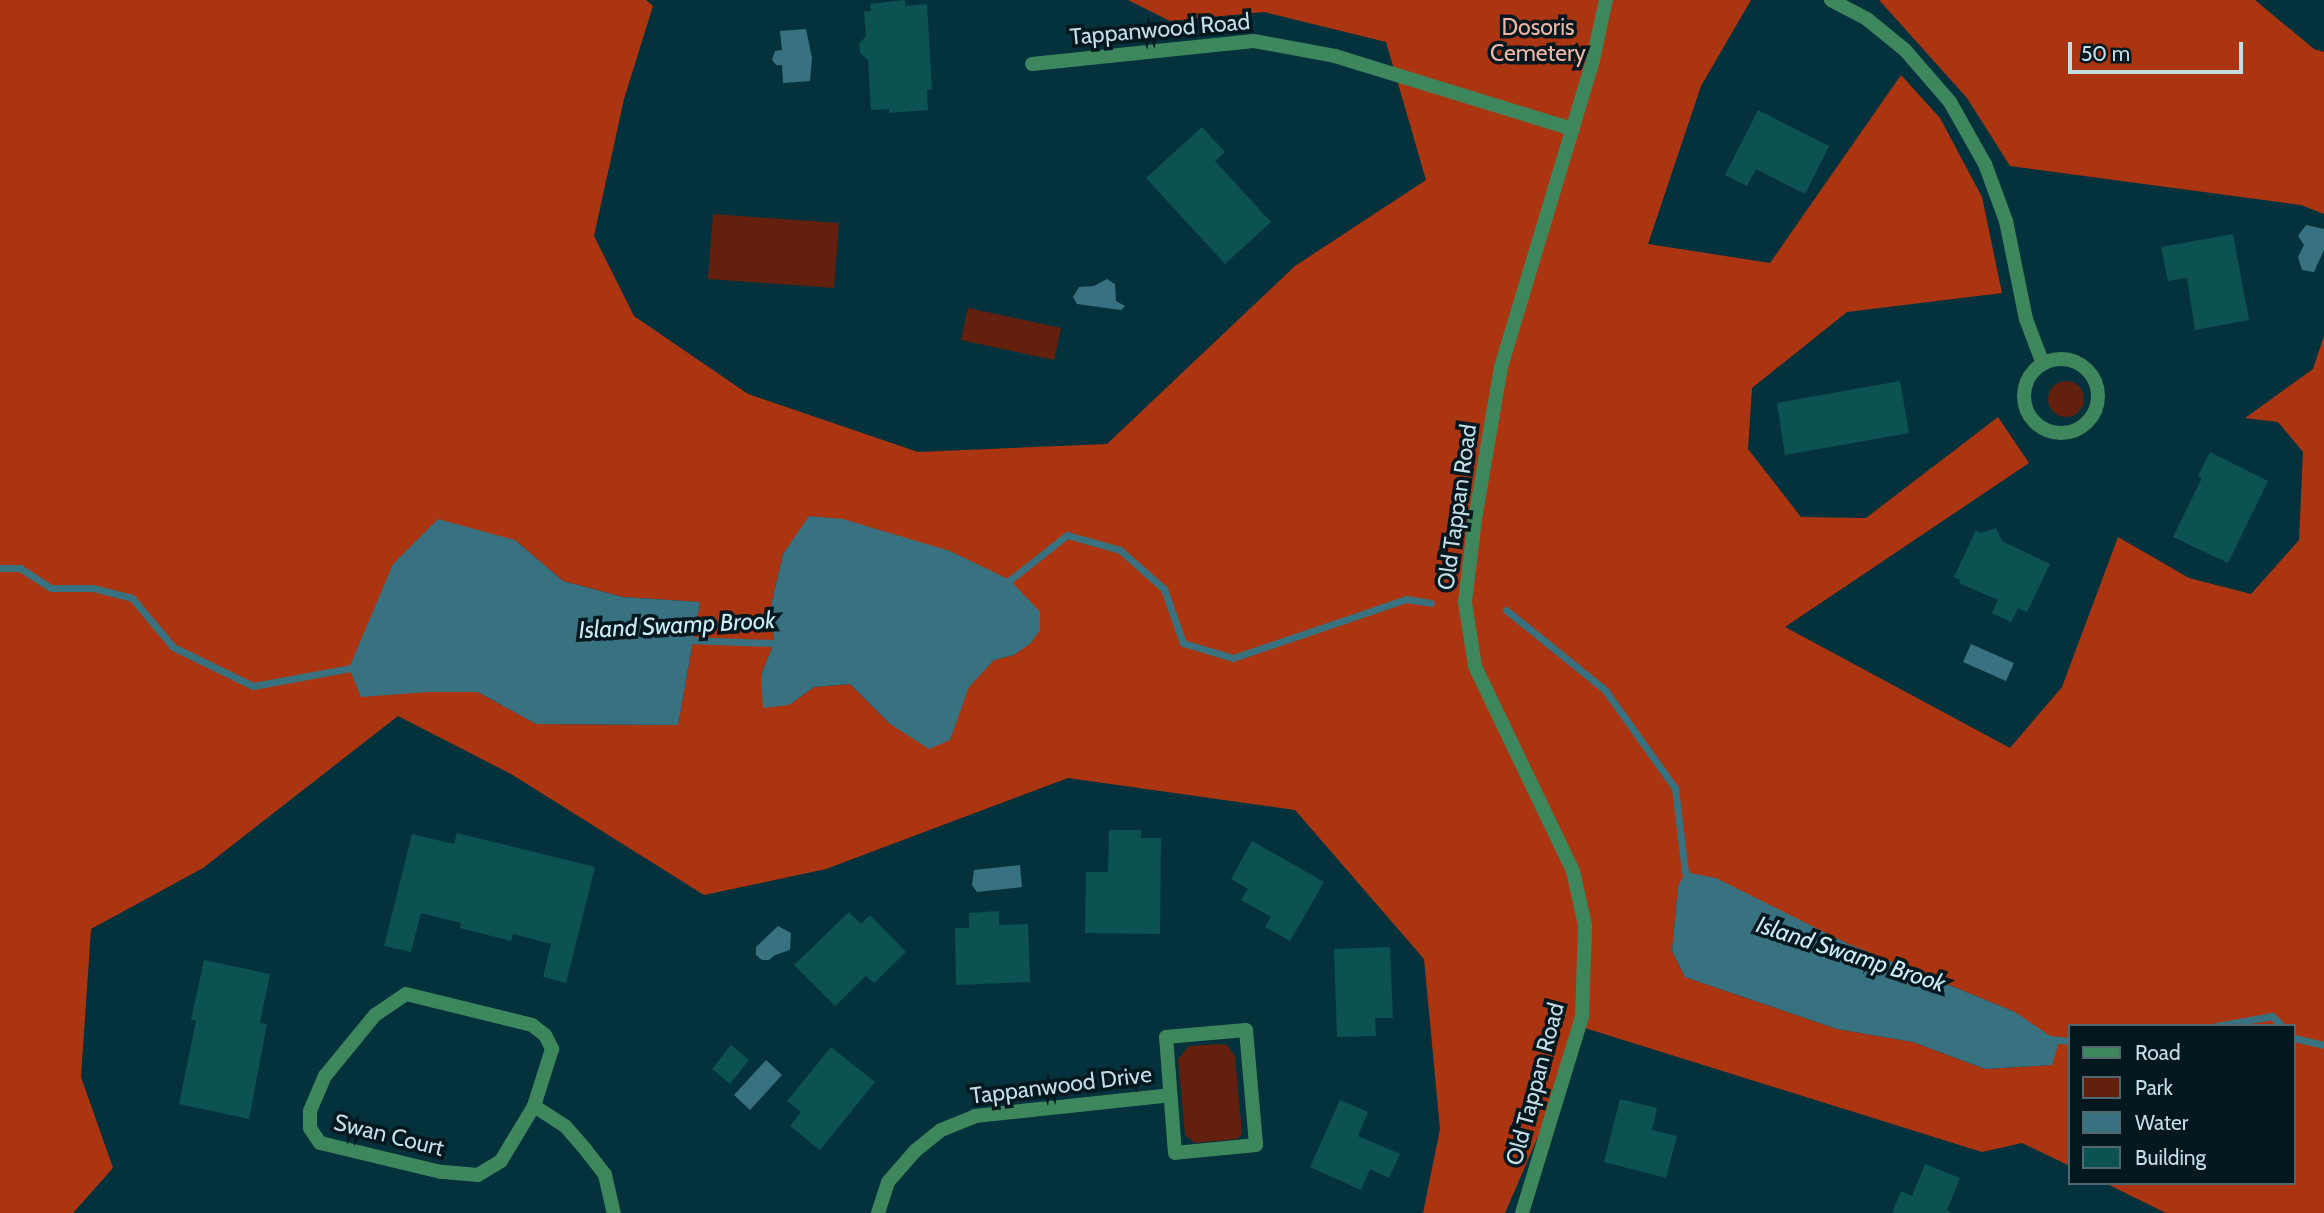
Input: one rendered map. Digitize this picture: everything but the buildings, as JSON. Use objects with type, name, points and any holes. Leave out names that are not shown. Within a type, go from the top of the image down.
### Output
[{"type":"street","name":"Old Tappan Road","points":[[1522,1213],[1581,1017],[1585,925],[1573,871],[1475,666],[1465,602],[1475,519],[1501,367],[1573,129],[1606,0]]},
{"type":"street","points":[[1831,0],[1867,19],[1905,50],[1950,102],[1985,164],[2006,221],[2026,319],[2043,364]]},
{"type":"street","name":"Tappanwood Road","points":[[1032,64],[1254,41],[1335,56],[1573,129]]},
{"type":"street","points":[[2067,359],[2088,371],[2095,380],[2098,392],[2093,416],[2074,431],[2050,432],[2031,417],[2026,406],[2027,382],[2043,364],[2067,359]]},
{"type":"street","name":"Swan Court","points":[[406,994],[532,1025],[545,1035],[552,1049],[534,1106],[501,1161],[478,1175],[441,1172],[320,1143],[310,1128],[313,1104],[325,1076],[375,1015],[406,994]]},
{"type":"street","name":"Tappanwood Drive","points":[[1246,1030],[1256,1145],[1175,1153],[1171,1095],[1166,1037],[1246,1030]]},
{"type":"street","name":"Tappanwood Drive","points":[[878,1213],[888,1182],[915,1151],[941,1130],[952,1125],[975,1116],[1171,1095]]},
{"type":"street","points":[[534,1106],[566,1127],[605,1175],[614,1213]]},
{"type":"green space","name":"Dosoris Cemetery","points":[[0,0],[646,0],[653,6],[624,99],[594,236],[634,316],[748,394],[918,452],[1107,444],[1295,266],[1426,180],[1386,42],[1264,12],[1170,21],[1128,0],[1751,0],[1701,86],[1648,244],[1770,263],[1901,75],[1940,118],[1982,197],[2002,293],[1847,312],[1752,388],[1748,449],[1801,517],[1866,518],[1998,417],[2029,463],[1785,627],[2010,748],[2062,687],[2118,537],[2189,578],[2251,594],[2299,540],[2303,452],[2278,422],[2245,418],[2313,369],[2324,336],[2324,1213],[2166,1213],[2109,1185],[2296,1185],[2296,1024],[2068,1024],[2068,1165],[2022,1143],[1982,1152],[1585,1028],[1505,1213],[1423,1213],[1440,1129],[1424,959],[1295,810],[1068,778],[826,869],[704,895],[511,774],[398,716],[203,868],[91,929],[81,1077],[113,1168],[73,1213],[0,1213]],"holes":[[[810,516],[950,551],[1014,655],[994,660],[968,687],[950,740],[890,724],[850,684],[814,687],[789,705],[761,675],[774,643],[770,610],[783,554]],[[515,540],[563,581],[623,597],[700,602],[678,725],[536,724],[478,692],[428,692]],[[1678,887],[1783,913],[1846,943],[2015,1012],[2052,1065],[1985,1069],[1913,1042],[1837,1029],[1685,977],[1672,951]]]},
{"type":"green space","points":[[1879,0],[2255,0],[2314,49],[2324,52],[2324,214],[2301,205],[2010,166],[1967,98]]},
{"type":"green space","points":[[713,214],[839,223],[834,288],[708,279]]},
{"type":"green space","points":[[968,308],[1061,328],[1054,360],[961,340]]},
{"type":"green space","points":[[2066,381],[2079,386],[2084,399],[2079,412],[2066,417],[2053,412],[2048,399],[2053,386]]},
{"type":"green space","points":[[1227,1045],[1235,1056],[1242,1134],[1237,1139],[1195,1143],[1185,1135],[1178,1059],[1189,1046]]},
{"type":"water","points":[[806,29],[812,58],[810,81],[783,83],[782,65],[776,65],[772,60],[775,51],[782,50],[780,31]]},
{"type":"water","points":[[2306,225],[2324,229],[2324,250],[2314,272],[2302,270],[2298,257],[2304,245],[2298,236]]},
{"type":"water","points":[[1107,279],[1115,284],[1116,301],[1125,306],[1121,310],[1077,304],[1073,297],[1079,287],[1094,286]]},
{"type":"water","points":[[809,516],[843,519],[950,551],[1010,580],[1040,612],[1040,630],[1031,643],[1014,655],[994,660],[969,687],[950,740],[929,749],[890,724],[850,684],[814,687],[789,705],[763,708],[761,675],[774,643],[770,610],[783,554]]},
{"type":"water","points":[[438,519],[515,540],[563,581],[623,597],[700,602],[678,725],[536,724],[478,692],[428,692],[361,697],[349,668],[393,564]]},
{"type":"water","points":[[1971,644],[2014,663],[2006,681],[1963,662]]},
{"type":"water","points":[[1020,865],[1022,887],[977,892],[972,885],[974,870]]},
{"type":"water","points":[[1685,872],[1716,878],[1846,943],[2015,1012],[2059,1042],[2052,1065],[1985,1069],[1913,1042],[1837,1029],[1685,977],[1672,951],[1678,887]]},
{"type":"water","points":[[778,926],[791,933],[790,950],[769,960],[762,960],[756,955],[756,947]]},
{"type":"water","points":[[766,1060],[782,1075],[750,1110],[734,1095]]},
{"type":"waterway","name":"Island Swamp Brook","points":[[1001,583],[1010,580],[1067,535],[1120,550],[1164,589],[1183,643],[1233,658],[1406,599],[1431,603]]},
{"type":"waterway","name":"Island Swamp Brook","points":[[0,568],[20,568],[51,588],[93,588],[132,598],[173,647],[253,686],[357,667]]},
{"type":"waterway","name":"Island Swamp Brook","points":[[1506,610],[1605,690],[1675,788],[1685,872],[1691,879]]},
{"type":"waterway","name":"Island Swamp Brook","points":[[687,640],[783,641]]},
{"type":"waterway","name":"Island Swamp Brook","points":[[2227,1024],[2272,1016],[2280,1024]]},
{"type":"waterway","name":"Island Swamp Brook","points":[[2296,1038],[2324,1045]]},
{"type":"waterway","name":"Island Swamp Brook","points":[[2050,1039],[2068,1041]]}]
